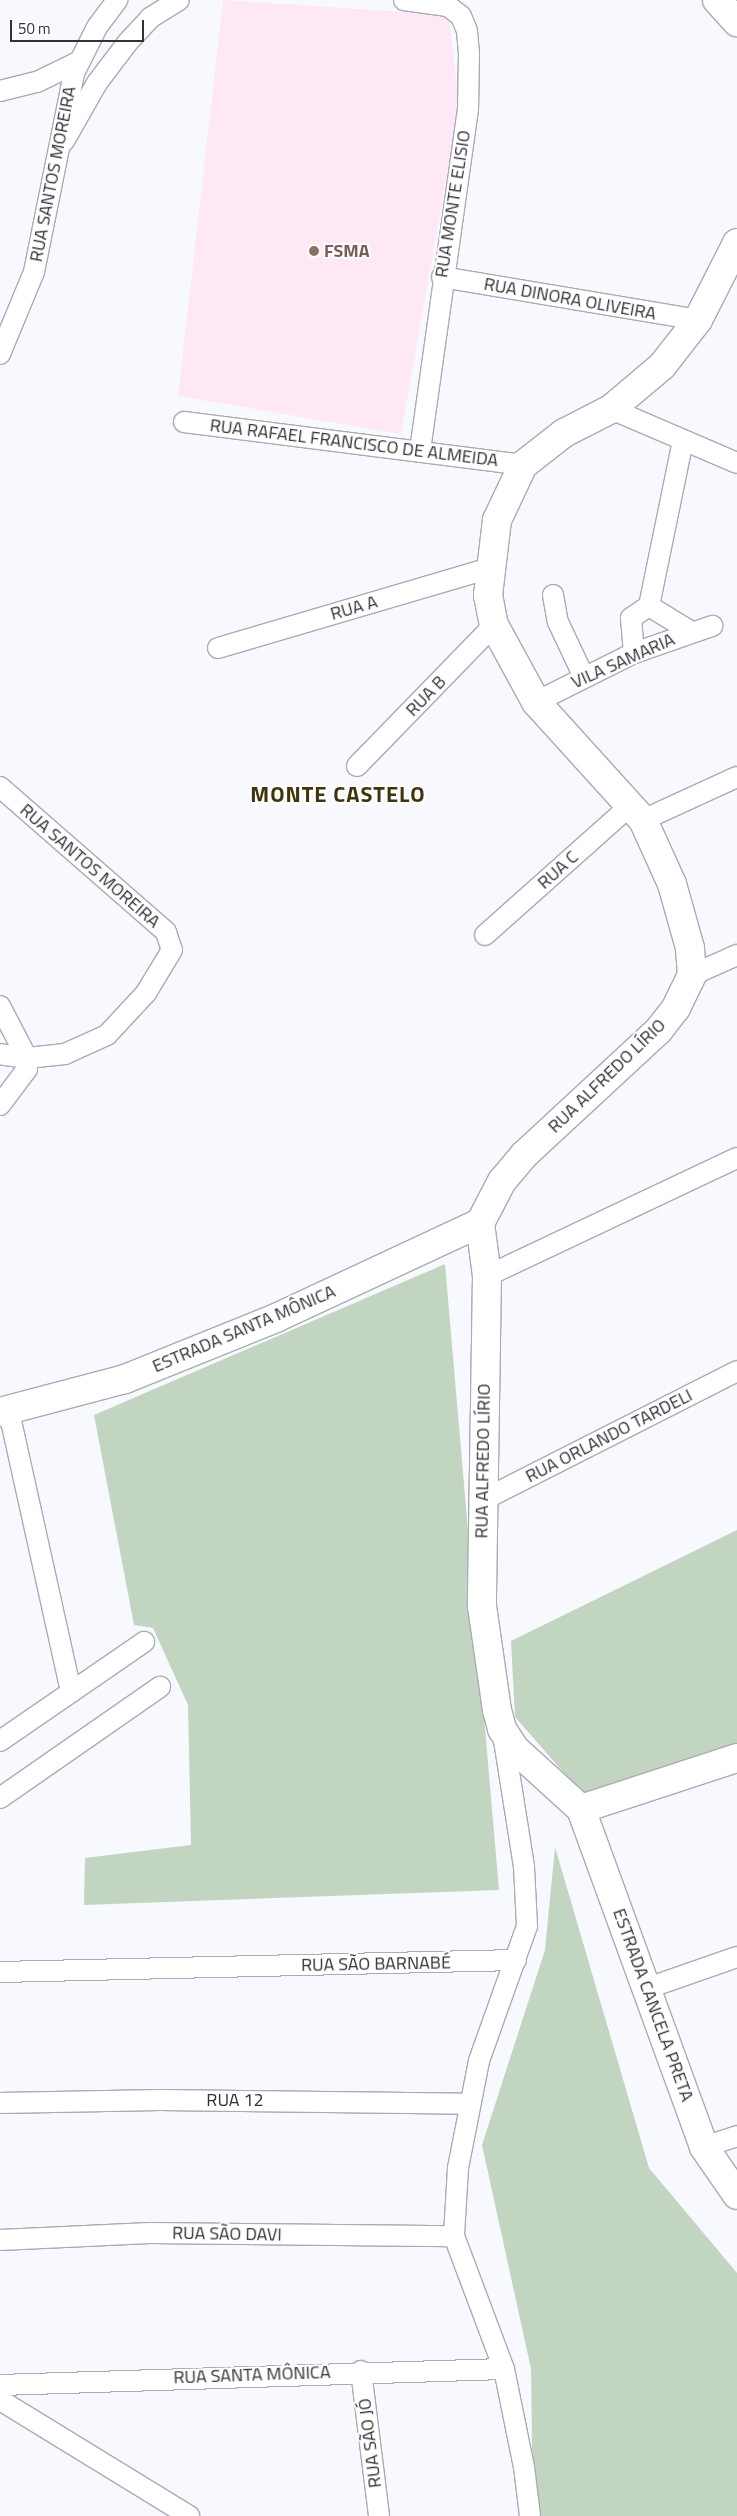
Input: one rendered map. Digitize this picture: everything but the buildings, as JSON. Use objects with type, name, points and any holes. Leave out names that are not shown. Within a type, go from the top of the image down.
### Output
[{"type":"main road","points":[[717,0],[737,22]]},
{"type":"main road","points":[[692,975],[690,948],[672,884],[637,813],[536,702],[494,625],[488,595],[489,568],[497,520],[523,465],[564,433],[611,409],[662,366],[698,320],[737,243]]},
{"type":"main road","name":"RUA ALFREDO LÍRIO","points":[[581,1809],[515,1749],[502,1729],[482,1606],[481,1501],[487,1276],[480,1223],[502,1181],[524,1155],[659,1030],[676,1008],[692,975]]},
{"type":"main road","name":"ESTRADA SANTA MÔNICA","points":[[4,1412],[125,1379],[276,1318],[480,1223]]},
{"type":"main road","points":[[581,1809],[737,1758]]},
{"type":"main road","name":"ESTRADA CANCELA PRETA","points":[[581,1809],[648,1988],[704,2146],[737,2195]]},
{"type":"street","name":"RUA SANTOS MOREIRA","points":[[0,354],[34,272],[66,102],[80,61],[97,27],[117,0]]},
{"type":"street","points":[[55,160],[97,83],[128,42],[150,18],[179,0]]},
{"type":"street","name":"RUA MONTE ELISIO","points":[[404,0],[448,6],[461,16],[467,31],[468,109],[442,277],[420,452]]},
{"type":"street","points":[[0,91],[37,82],[80,61]]},
{"type":"street","name":"RUA DINORA OLIVEIRA","points":[[442,277],[698,320]]},
{"type":"street","points":[[611,409],[737,463]]},
{"type":"street","name":"RUA RAFAEL FRANCISCO DE ALMEIDA","points":[[184,422],[523,465]]},
{"type":"street","points":[[634,653],[631,618],[649,606],[683,441]]},
{"type":"street","name":"RUA A","points":[[218,648],[489,568]]},
{"type":"street","points":[[553,594],[558,622],[584,677]]},
{"type":"street","points":[[649,606],[690,631]]},
{"type":"street","name":"RUA B","points":[[357,766],[494,625]]},
{"type":"street","name":"VILA SAMARIA","points":[[536,702],[634,653],[690,631],[712,626]]},
{"type":"street","name":"RUA C","points":[[485,935],[637,813],[737,777]]},
{"type":"street","name":"RUA SANTOS MOREIRA","points":[[0,787],[166,932],[172,950],[140,1000],[107,1035],[65,1054],[27,1058]]},
{"type":"street","points":[[692,975],[737,955]]},
{"type":"street","points":[[0,1006],[27,1058],[23,1080],[0,1105]]},
{"type":"street","points":[[0,1054],[27,1058]]},
{"type":"street","points":[[487,1276],[737,1158]]},
{"type":"street","name":"RUA ORLANDO TARDELI","points":[[481,1501],[737,1372]]},
{"type":"street","points":[[4,1412],[71,1692]]},
{"type":"street","points":[[0,1740],[144,1642]]},
{"type":"street","points":[[0,1798],[160,1686]]},
{"type":"street","points":[[502,1729],[527,1900],[527,1926],[516,1960],[490,2024],[470,2104],[458,2168],[454,2236],[504,2369],[524,2467],[530,2516]]},
{"type":"street","points":[[648,1988],[737,1958]]},
{"type":"street","name":"RUA SÃO BARNABÉ","points":[[0,1972],[516,1960]]},
{"type":"street","name":"RUA 12","points":[[0,2103],[169,2100],[470,2104]]},
{"type":"street","points":[[704,2146],[737,2136]]},
{"type":"street","name":"RUA SÃO DAVI","points":[[0,2240],[150,2233],[454,2236]]},
{"type":"street","name":"RUA SANTA MÔNICA","points":[[0,2385],[361,2371],[504,2369]]},
{"type":"street","name":"RUA SÃO JÓ","points":[[361,2371],[379,2516]]},
{"type":"street","points":[[0,2400],[189,2516]]},
{"type":"shaded area","name":"FSMA","points":[[223,0],[449,15],[459,107],[401,434],[178,396]]},
{"type":"green space","points":[[445,1264],[499,1890],[84,1905],[85,1858],[191,1845],[188,1705],[153,1628],[134,1625],[94,1415]]},
{"type":"green space","points":[[737,1530],[737,1745],[585,1797],[515,1717],[511,1641]]},
{"type":"green space","points":[[555,1847],[649,2168],[737,2273],[737,2516],[533,2516],[531,2369],[482,2145],[545,1950]]},
{"type":"place","name":"FSMA","points":[[314,251]]},
{"type":"district","name":"MONTE CASTELO","points":[[338,795]]}]
